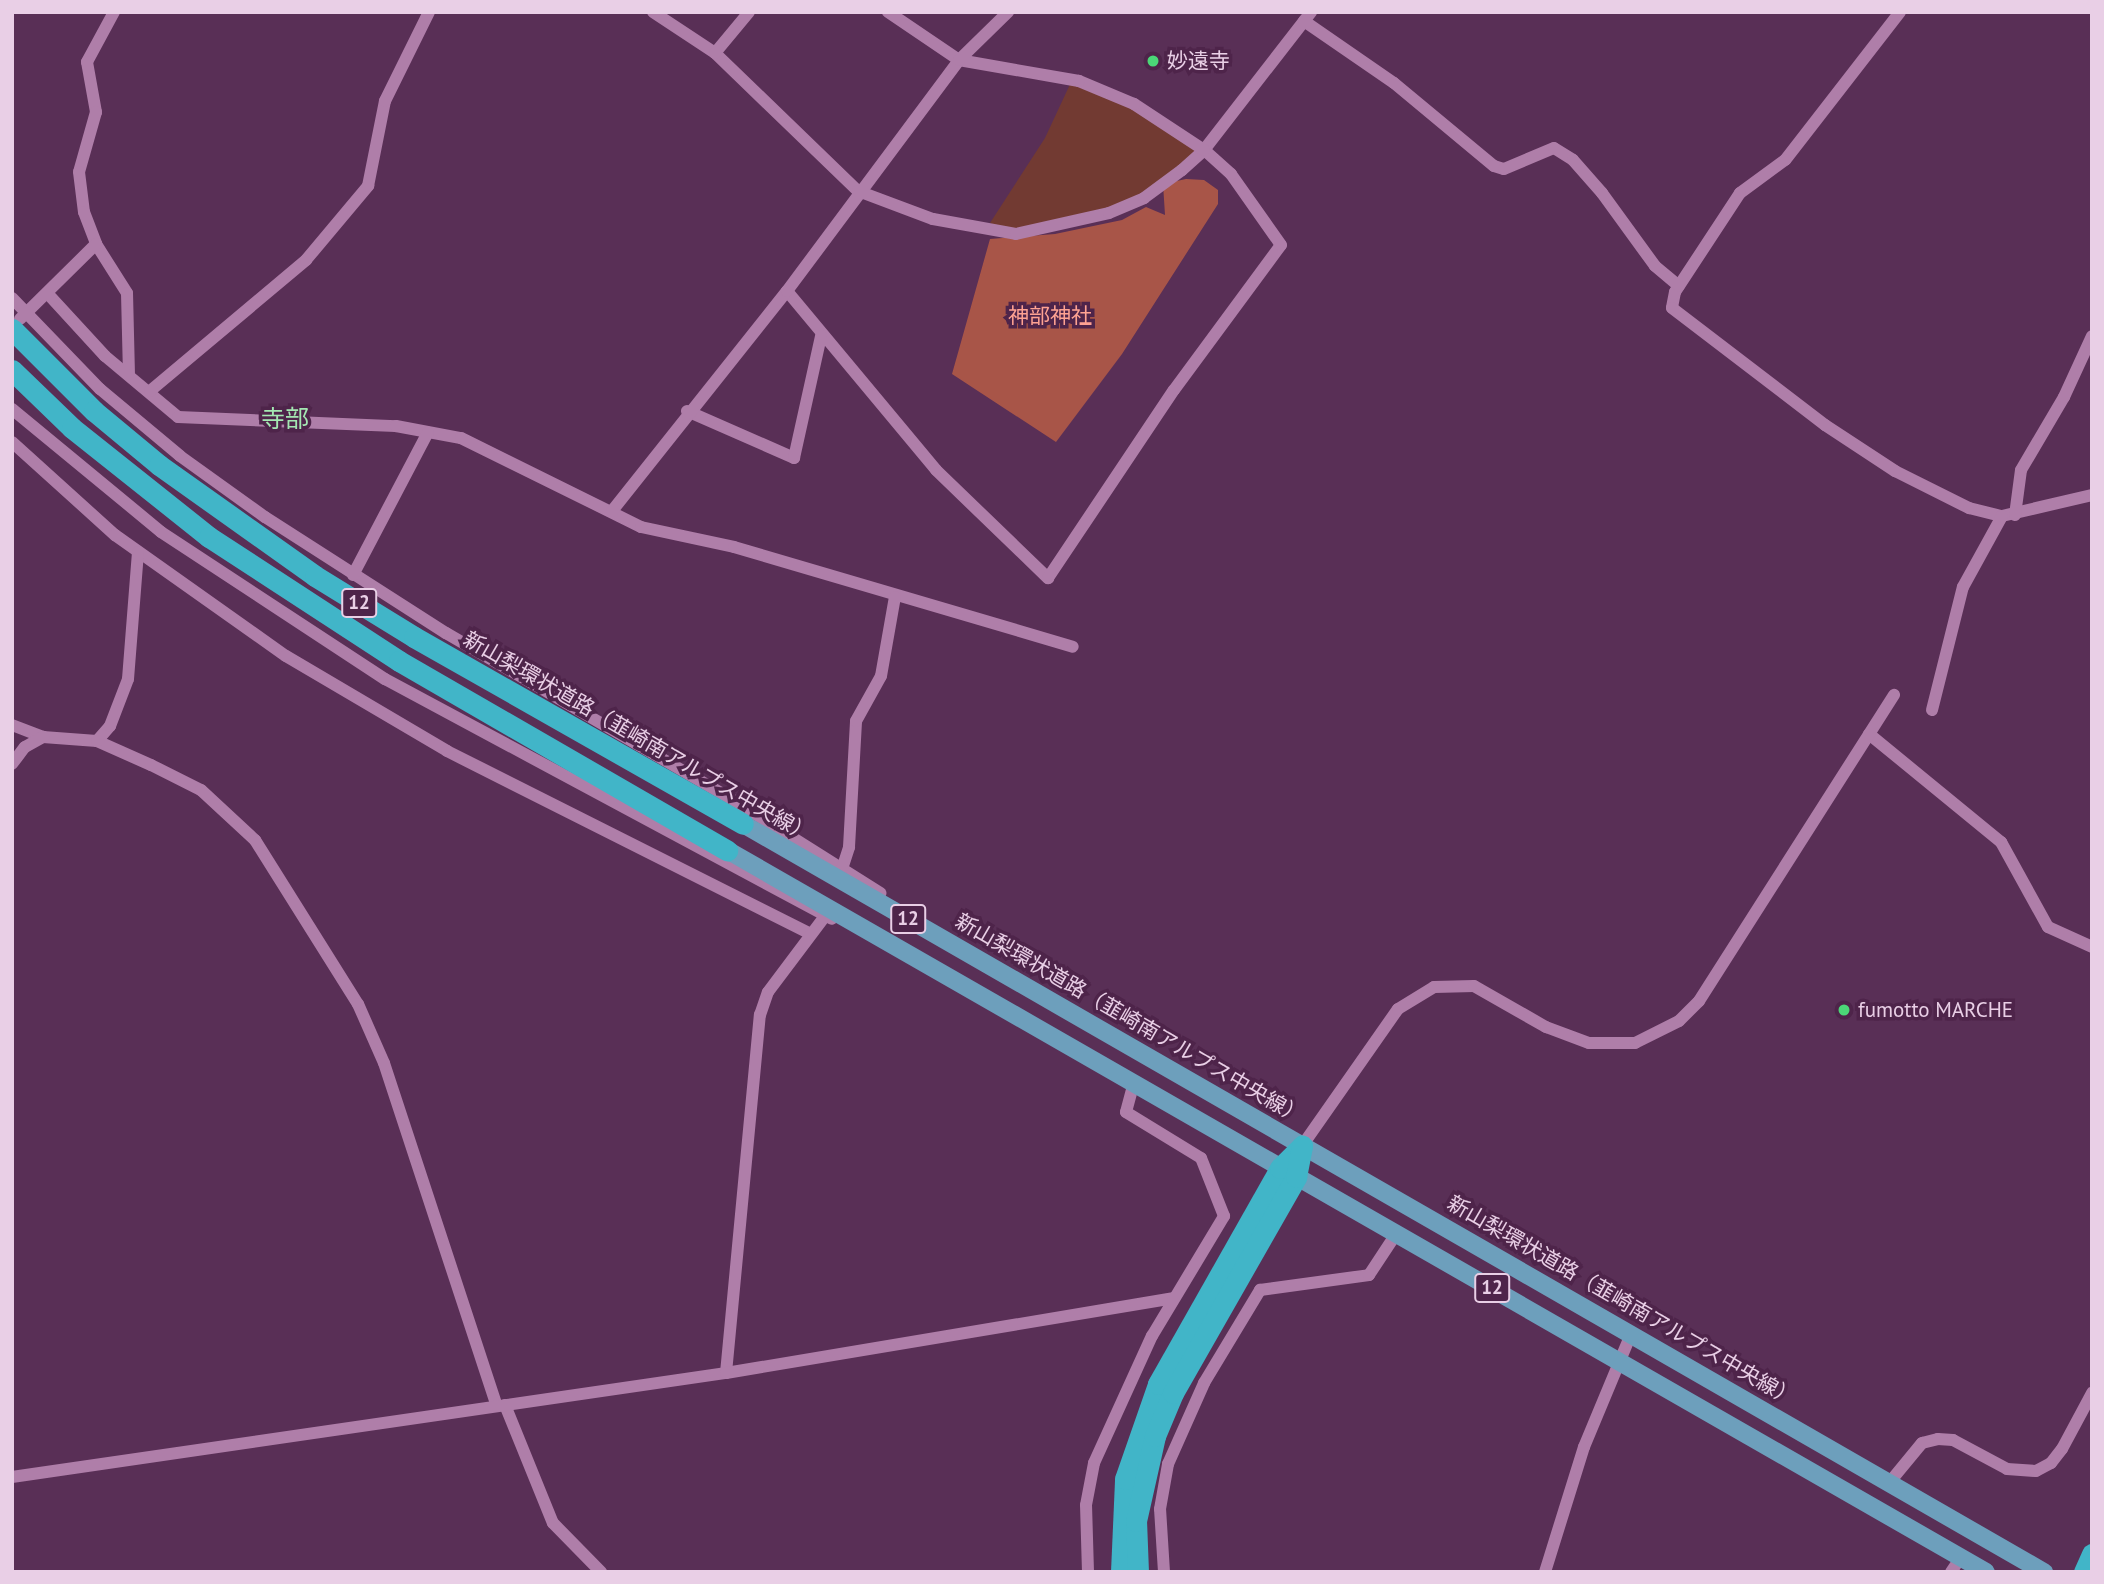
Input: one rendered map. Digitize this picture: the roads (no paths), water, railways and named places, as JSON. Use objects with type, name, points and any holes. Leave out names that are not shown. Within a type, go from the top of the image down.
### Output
[{"type":"highway","name":"新山梨環状道路（韮崎南アルプス中央線）","points":[[17,323],[94,411],[159,465],[282,553],[414,637],[743,824]]},
{"type":"highway","name":"12","points":[[12,370],[81,436],[209,537],[399,661],[727,850]]},
{"type":"highway","points":[[1138,1572],[1136,1521],[1155,1436],[1173,1393],[1302,1146]]},
{"type":"highway","points":[[1121,1572],[1120,1514],[1137,1435],[1158,1384],[1288,1173]]},
{"type":"highway","points":[[2084,1572],[2092,1554]]},
{"type":"main road","name":"新山梨環状道路（韮崎南アルプス中央線）","points":[[743,824],[2043,1572]]},
{"type":"main road","name":"12","points":[[727,850],[1620,1361],[1956,1564],[1986,1572]]},
{"type":"street","points":[[114,12],[87,62],[96,111],[79,172],[84,212],[96,244],[127,293],[129,374]]},
{"type":"street","points":[[150,391],[306,260],[368,186],[385,101],[429,12]]},
{"type":"street","points":[[653,12],[715,53],[858,191],[933,219],[1016,233],[1108,213],[1144,198],[1204,150],[1307,17],[1394,83],[1494,166],[1504,169],[1554,148],[1573,160],[1602,193],[1654,266],[1679,286]]},
{"type":"street","points":[[715,53],[748,12]]},
{"type":"street","points":[[787,291],[821,336],[936,470],[1048,578],[1174,390],[1281,245],[1231,174],[1204,150],[1134,104],[1079,81],[959,60],[888,12]]},
{"type":"street","points":[[612,511],[687,411],[787,291],[858,191],[959,60],[1008,12]]},
{"type":"street","points":[[1900,12],[1785,160],[1740,193],[1679,286],[1672,308],[1678,316],[1825,425],[1895,471],[1969,508],[2009,515],[2092,495]]},
{"type":"street","points":[[17,323],[96,244]]},
{"type":"street","points":[[48,294],[129,374],[178,417],[203,421],[396,426],[461,438],[503,456],[641,527],[734,547],[895,597],[1073,647]]},
{"type":"street","points":[[12,298],[17,323],[180,456],[353,575],[842,869],[1073,1014]]},
{"type":"street","points":[[687,411],[794,458],[821,336]]},
{"type":"street","points":[[1932,710],[1963,587],[2009,515],[2021,470],[2064,397],[2092,336]]},
{"type":"street","points":[[12,409],[161,532],[352,659],[825,916],[997,1005]]},
{"type":"street","points":[[353,575],[428,432]]},
{"type":"street","points":[[12,442],[138,552],[286,656],[447,751],[811,934]]},
{"type":"street","points":[[97,741],[110,726],[128,679],[138,552]]},
{"type":"street","points":[[842,869],[849,847],[856,721],[881,676],[895,597]]},
{"type":"street","points":[[1302,1146],[1398,1009],[1415,995],[1434,987],[1474,986],[1556,1032],[1589,1043],[1634,1043],[1679,1021],[1699,1001],[1894,695]]},
{"type":"street","points":[[12,725],[43,737],[97,741],[201,790],[255,840],[358,1004],[384,1063],[501,1406],[553,1523],[601,1572]]},
{"type":"street","points":[[1869,734],[2001,842],[2048,927],[2092,947]]},
{"type":"street","points":[[12,764],[25,747],[43,737]]},
{"type":"street","points":[[726,1373],[761,1015],[768,992],[825,916]]},
{"type":"street","points":[[1088,1572],[1086,1505],[1094,1463],[1173,1298],[1224,1216],[1201,1158],[1126,1112],[1133,1083]]},
{"type":"street","points":[[1164,1572],[1160,1509],[1168,1464],[1204,1383],[1260,1290],[1369,1275],[1396,1234]]},
{"type":"street","points":[[12,1477],[726,1373],[1173,1298]]},
{"type":"street","points":[[1545,1572],[1584,1447],[1631,1334]]},
{"type":"street","points":[[1889,1483],[1922,1443],[1938,1439],[1953,1440],[2007,1469],[2036,1471],[2051,1463],[2063,1449],[2092,1393]]},
{"type":"place","name":"妙遠寺","points":[[1153,61]]},
{"type":"place","name":"fumotto MARCHE","points":[[1844,1010]]},
{"type":"district","name":"寺部","points":[[285,419]]},
{"type":"park label","name":"神部神社","points":[[1050,316]]}]
